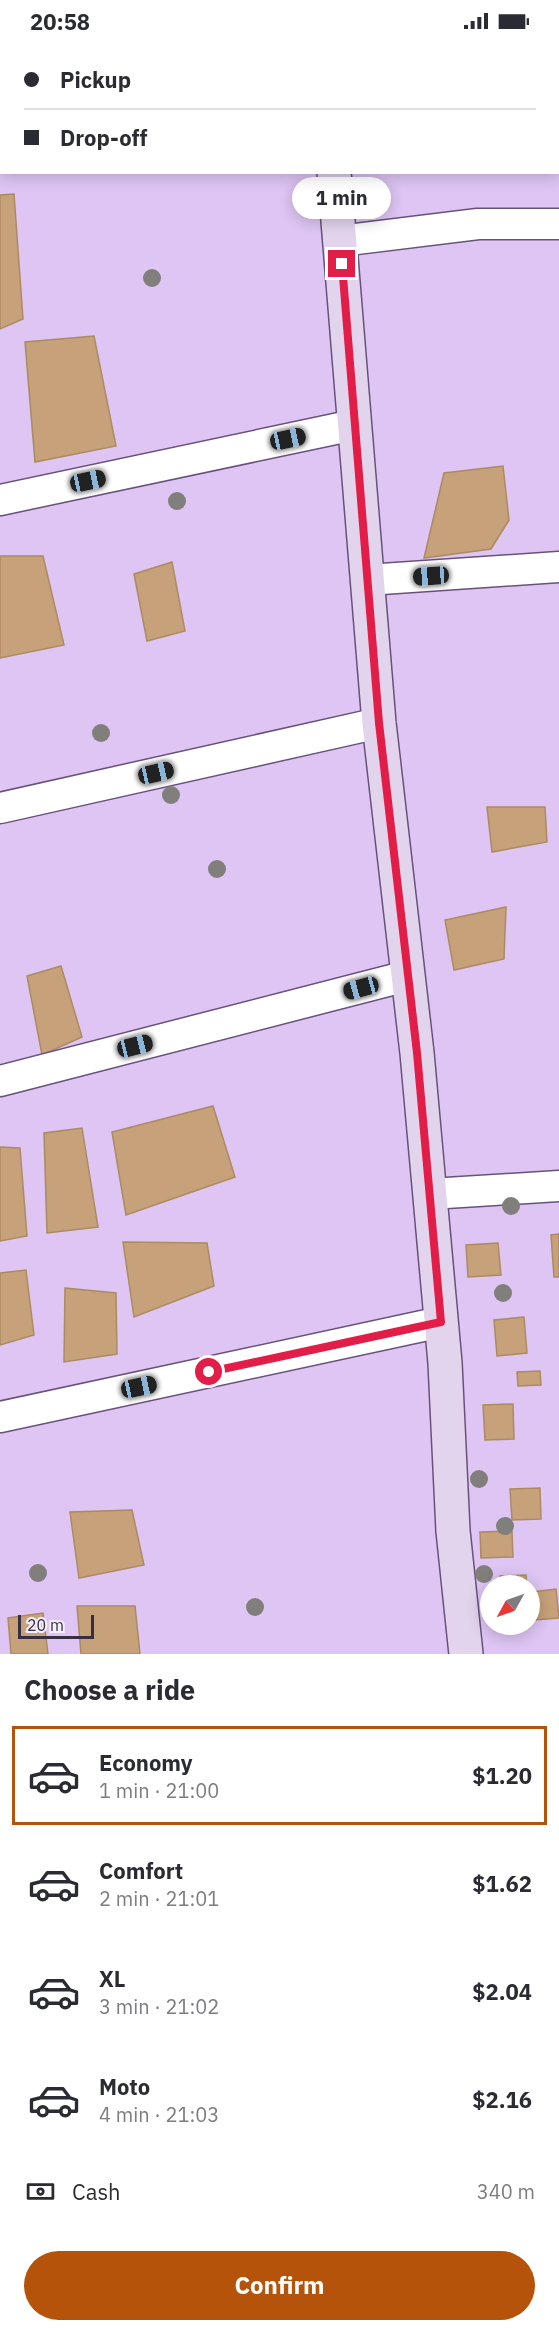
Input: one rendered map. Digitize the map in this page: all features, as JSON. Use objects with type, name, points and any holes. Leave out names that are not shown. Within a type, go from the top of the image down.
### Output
[{"type":"street","points":[[334,174],[379,723],[406,976],[417,1053],[430,1194],[441,1322],[453,1531],[466,1654]]},
{"type":"street","points":[[340,241],[478,224],[559,224]]},
{"type":"street","points":[[0,500],[354,425]]},
{"type":"street","points":[[367,580],[559,567]]},
{"type":"street","points":[[0,808],[379,723]]},
{"type":"street","points":[[0,1081],[406,976]]},
{"type":"street","points":[[430,1194],[559,1186]]},
{"type":"street","points":[[0,1417],[441,1322]]},
{"type":"building","points":[[14,194],[23,319],[0,329],[0,195]]},
{"type":"building","points":[[94,336],[116,446],[35,462],[25,342]]},
{"type":"building","points":[[503,466],[509,520],[491,549],[424,558],[444,473]]},
{"type":"building","points":[[0,556],[43,556],[64,645],[0,658]]},
{"type":"building","points":[[172,562],[185,631],[147,641],[134,574]]},
{"type":"building","points":[[487,807],[545,807],[547,842],[492,852]]},
{"type":"building","points":[[506,907],[504,959],[454,970],[445,920]]},
{"type":"building","points":[[61,966],[82,1037],[42,1055],[27,976]]},
{"type":"building","points":[[213,1106],[235,1177],[126,1215],[112,1132]]},
{"type":"building","points":[[82,1128],[98,1227],[47,1233],[44,1133]]},
{"type":"building","points":[[0,1147],[20,1148],[27,1236],[0,1241]]},
{"type":"building","points":[[559,1234],[559,1277],[554,1277],[551,1235]]},
{"type":"building","points":[[123,1242],[207,1243],[214,1286],[134,1317]]},
{"type":"building","points":[[498,1243],[501,1275],[468,1277],[466,1245]]},
{"type":"building","points":[[26,1270],[34,1335],[0,1345],[0,1273]]},
{"type":"building","points":[[65,1288],[116,1293],[117,1354],[64,1362]]},
{"type":"building","points":[[524,1317],[527,1353],[497,1356],[494,1320]]},
{"type":"building","points":[[540,1371],[541,1385],[518,1386],[517,1372]]},
{"type":"building","points":[[513,1404],[514,1439],[485,1440],[483,1405]]},
{"type":"building","points":[[540,1488],[541,1519],[512,1520],[510,1489]]},
{"type":"building","points":[[132,1510],[144,1565],[79,1578],[70,1512]]},
{"type":"building","points":[[512,1531],[513,1557],[481,1558],[480,1532]]},
{"type":"building","points":[[556,1589],[559,1618],[540,1620],[540,1591]]},
{"type":"building","points":[[77,1606],[135,1606],[140,1654],[81,1654]]},
{"type":"building","points":[[43,1613],[48,1654],[11,1654],[8,1618]]},
{"type":"route","points":[[209,1372],[441,1322],[417,1053],[406,976],[379,723],[342,264]]}]
